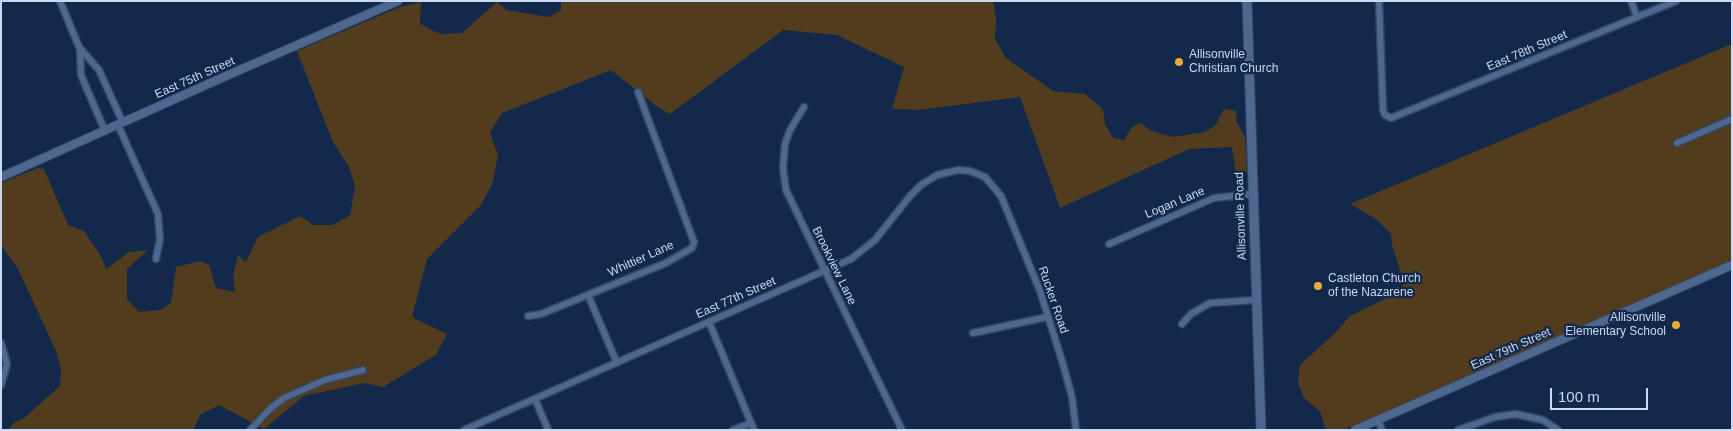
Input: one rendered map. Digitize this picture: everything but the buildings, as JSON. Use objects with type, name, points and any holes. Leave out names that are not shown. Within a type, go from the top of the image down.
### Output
[{"type":"main road","name":"Allisonville Road","points":[[1247,1],[1261,430]]},
{"type":"street","points":[[60,1],[80,48],[99,70],[157,212],[160,239],[156,259]]},
{"type":"street","name":"East 75th Street","points":[[1,177],[398,1]]},
{"type":"street","name":"East 78th Street","points":[[1379,1],[1383,110],[1387,116],[1394,118],[1676,1]]},
{"type":"street","points":[[1631,1],[1637,18]]},
{"type":"street","points":[[80,48],[82,75],[106,131]]},
{"type":"street","name":"Whittier Lane","points":[[528,316],[538,315],[666,263],[692,248],[694,242],[638,92]]},
{"type":"street","name":"Brookview Lane","points":[[804,107],[786,141],[783,159],[784,179],[788,197],[902,430]]},
{"type":"street","points":[[1677,143],[1732,119]]},
{"type":"street","name":"East 77th Street","points":[[464,430],[824,272],[861,252],[875,240],[912,194],[937,175],[955,170],[970,171],[992,183]]},
{"type":"street","name":"Rucker Road","points":[[992,183],[1002,199],[1040,291],[1069,385],[1076,430]]},
{"type":"street","name":"Logan Lane","points":[[1109,244],[1214,198],[1253,194]]},
{"type":"street","name":"East 79th Street","points":[[1355,430],[1732,265]]},
{"type":"street","points":[[588,295],[617,363]]},
{"type":"street","points":[[1182,324],[1191,314],[1210,303],[1256,300]]},
{"type":"street","points":[[973,333],[1047,317]]},
{"type":"street","points":[[709,322],[754,430]]},
{"type":"street","points":[[1,343],[7,364],[1,385]]},
{"type":"street","points":[[250,430],[271,408],[284,398],[325,380],[364,370]]},
{"type":"street","points":[[535,399],[548,430]]},
{"type":"street","points":[[1458,430],[1492,418],[1516,414],[1543,420],[1558,430]]},
{"type":"street","points":[[1378,420],[1382,430]]},
{"type":"street","points":[[733,430],[751,422]]},
{"type":"shaded area","points":[[561,1],[993,1],[996,19],[995,39],[1006,58],[1053,91],[1085,94],[1103,109],[1105,124],[1113,138],[1124,140],[1131,128],[1140,123],[1152,131],[1172,137],[1205,132],[1215,126],[1224,109],[1237,111],[1236,121],[1245,137],[1247,171],[1236,175],[1232,147],[1189,149],[1060,208],[1020,97],[919,110],[892,109],[904,67],[837,35],[783,30],[670,114],[658,107],[611,70],[502,113],[490,133],[498,155],[493,182],[481,205],[427,259],[412,317],[447,334],[436,355],[383,387],[364,383],[304,396],[264,429],[219,405],[200,415],[193,430],[8,430],[15,422],[23,419],[60,386],[61,369],[56,351],[18,269],[1,245],[1,183],[38,168],[44,169],[68,225],[84,231],[101,256],[106,269],[129,252],[148,250],[127,269],[127,299],[139,312],[160,310],[171,303],[176,267],[200,261],[209,265],[216,288],[235,292],[233,276],[238,255],[246,262],[258,237],[300,216],[313,225],[333,225],[350,215],[355,186],[349,167],[333,142],[297,51],[400,7],[421,2],[420,24],[440,34],[462,33],[497,2],[506,10],[549,17],[561,10]]},
{"type":"shaded area","points":[[1732,44],[1732,263],[1343,430],[1326,430],[1320,411],[1304,398],[1298,382],[1300,365],[1336,332],[1350,316],[1397,293],[1404,283],[1392,245],[1391,234],[1376,219],[1350,204]]},
{"type":"place","name":"Allisonville Christian Church","points":[[1179,62]]},
{"type":"place","name":"Castleton Church of the Nazarene","points":[[1318,286]]},
{"type":"place","name":"Allisonville Elementary School","points":[[1676,325]]}]
